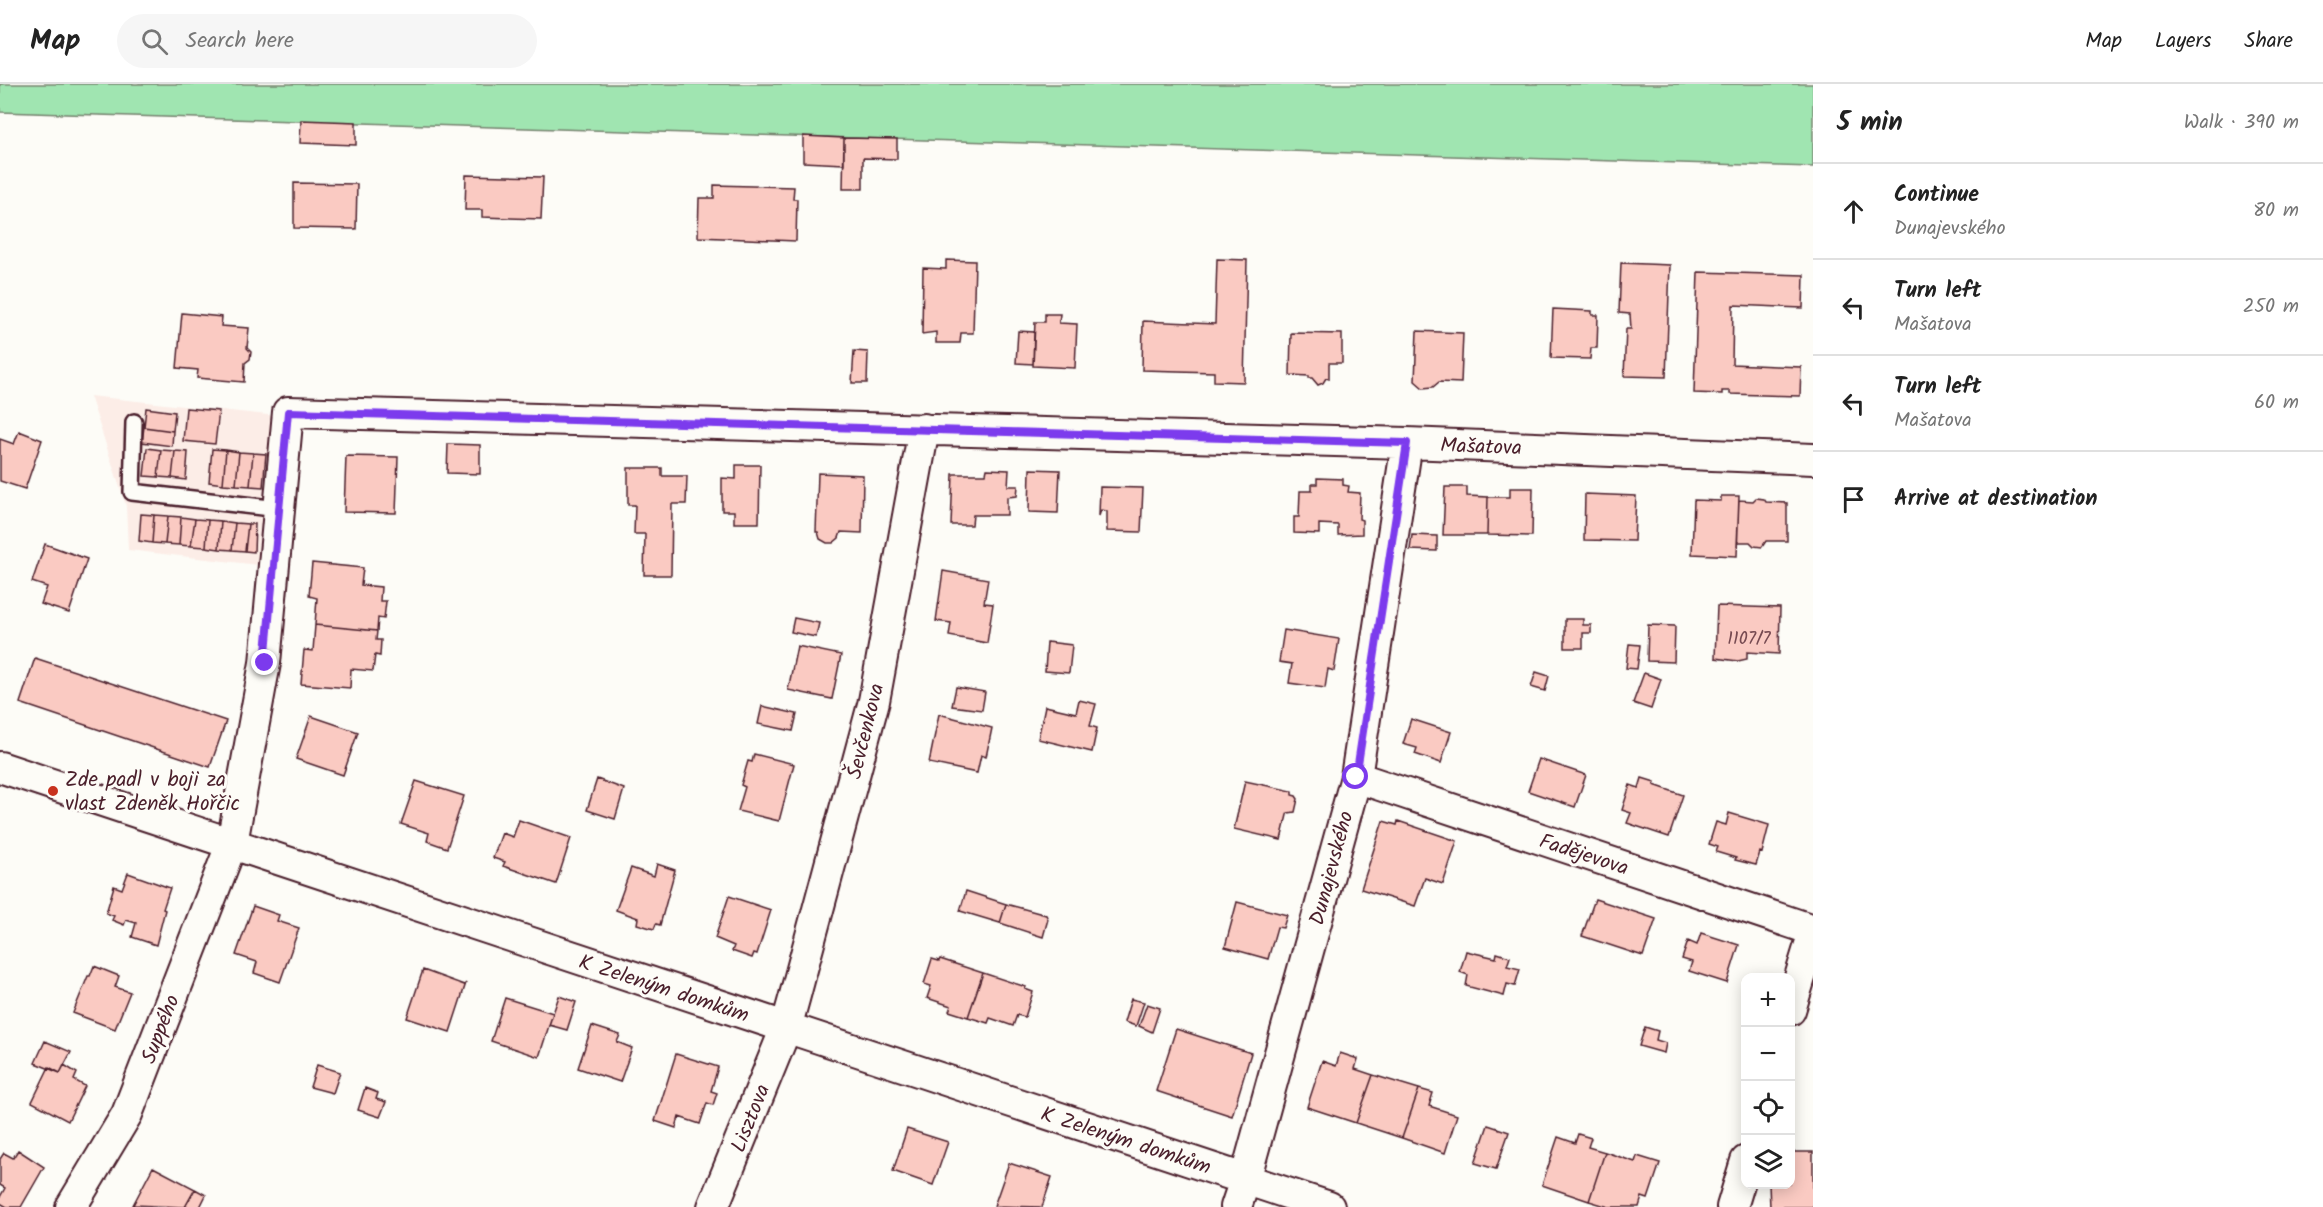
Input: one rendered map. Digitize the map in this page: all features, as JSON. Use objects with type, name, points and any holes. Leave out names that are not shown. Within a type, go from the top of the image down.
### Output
[{"type":"street","name":"Mašatova","points":[[232,843],[265,663],[288,412],[1407,443],[1813,459]]},
{"type":"street","name":"Ševčenkova","points":[[786,1028],[874,701],[924,429]]},
{"type":"street","name":"Dunajevského","points":[[1240,1193],[1356,777],[1407,443]]},
{"type":"street","name":"K Zeleným domkům","points":[[0,767],[786,1028],[1240,1193],[1329,1207]]},
{"type":"street","name":"Fadějevova","points":[[1356,777],[1813,930]]},
{"type":"street","name":"Suppého","points":[[71,1207],[127,1114],[232,843]]},
{"type":"street","points":[[1795,996],[1813,935]]},
{"type":"street","name":"Lisztova","points":[[714,1207],[786,1028]]},
{"type":"street","points":[[1732,1207],[1741,1177]]},
{"type":"lane","points":[[134,422],[132,492],[279,509]]},
{"type":"shaded area","points":[[90,396],[277,416],[267,566],[128,550],[126,506]]},
{"type":"green space","points":[[0,84],[1813,84],[1813,167],[0,112]]},
{"type":"building","points":[[301,120],[356,122],[356,145],[300,143]]},
{"type":"building","points":[[803,136],[844,138],[844,164],[803,162]]},
{"type":"building","points":[[844,138],[897,139],[897,159],[863,158],[863,189],[843,189]]},
{"type":"building","points":[[466,175],[543,177],[541,219],[482,217],[482,210],[465,210]]},
{"type":"building","points":[[294,183],[357,184],[356,229],[294,228]]},
{"type":"building","points":[[714,185],[794,187],[793,199],[797,199],[796,241],[698,237],[699,198],[714,198]]},
{"type":"building","points":[[1217,259],[1247,260],[1244,382],[1214,381],[1214,372],[1142,370],[1143,321],[1215,324]]},
{"type":"building","points":[[946,260],[975,261],[973,333],[961,333],[960,343],[936,343],[936,332],[922,334],[923,268],[946,269]]},
{"type":"building","points":[[1621,263],[1670,265],[1666,377],[1624,376],[1626,329],[1631,329],[1630,314],[1619,313]]},
{"type":"building","points":[[1698,272],[1804,275],[1803,308],[1733,305],[1732,364],[1801,367],[1800,396],[1730,394],[1730,391],[1722,391],[1722,394],[1694,393]]},
{"type":"building","points":[[1553,309],[1592,311],[1592,315],[1598,315],[1597,348],[1591,348],[1590,359],[1551,358]]},
{"type":"building","points":[[182,313],[222,317],[221,326],[249,328],[247,348],[251,352],[250,359],[245,363],[244,382],[197,378],[198,370],[177,368]]},
{"type":"building","points":[[1045,314],[1060,314],[1059,323],[1077,324],[1075,368],[1033,366],[1035,322],[1045,322]]},
{"type":"building","points":[[1018,331],[1034,332],[1033,364],[1016,363]]},
{"type":"building","points":[[1417,331],[1463,333],[1461,383],[1439,382],[1433,387],[1423,388],[1415,381]]},
{"type":"building","points":[[1291,333],[1342,334],[1342,363],[1329,363],[1329,379],[1326,378],[1318,385],[1309,376],[1290,375]]},
{"type":"building","points":[[854,351],[868,352],[867,383],[852,383]]},
{"type":"building","points":[[146,408],[175,412],[173,431],[144,427]]},
{"type":"building","points":[[186,408],[219,411],[215,444],[183,441]]},
{"type":"building","points":[[144,427],[173,431],[172,446],[142,442]]},
{"type":"building","points":[[19,431],[42,440],[25,489],[0,481],[0,439],[14,444]]},
{"type":"building","points":[[448,444],[480,445],[480,474],[447,473]]},
{"type":"building","points":[[147,448],[161,450],[158,477],[144,476]]},
{"type":"building","points":[[212,449],[226,450],[223,484],[209,482]]},
{"type":"building","points":[[161,450],[175,451],[172,478],[158,477]]},
{"type":"building","points":[[226,450],[239,452],[236,485],[223,484]]},
{"type":"building","points":[[175,451],[188,452],[186,480],[172,478]]},
{"type":"building","points":[[239,452],[253,453],[250,486],[236,485]]},
{"type":"building","points":[[253,453],[266,454],[263,487],[250,486]]},
{"type":"building","points":[[346,456],[398,457],[396,513],[344,512]]},
{"type":"building","points":[[736,465],[760,465],[759,523],[734,523],[734,511],[722,511],[722,478],[736,479]]},
{"type":"building","points":[[628,468],[662,468],[662,476],[687,476],[686,504],[672,504],[671,575],[644,575],[645,534],[634,534],[635,505],[628,505]]},
{"type":"building","points":[[987,469],[1009,470],[1008,486],[1018,486],[1017,496],[1007,497],[1007,515],[973,515],[972,525],[951,525],[953,474],[986,474]]},
{"type":"building","points":[[1030,469],[1060,470],[1058,513],[1029,512]]},
{"type":"building","points":[[818,473],[863,475],[862,533],[841,532],[839,538],[833,543],[820,539],[816,532]]},
{"type":"building","points":[[1317,478],[1343,479],[1343,485],[1349,486],[1348,492],[1360,493],[1359,519],[1362,520],[1362,534],[1338,535],[1338,525],[1319,524],[1319,534],[1294,533],[1294,517],[1299,517],[1300,491],[1312,491],[1312,484],[1317,484]]},
{"type":"building","points":[[1100,487],[1143,488],[1141,532],[1107,531],[1107,511],[1101,510],[1099,516]]},
{"type":"building","points":[[1445,487],[1467,487],[1467,496],[1488,497],[1487,535],[1443,535]]},
{"type":"building","points":[[1510,488],[1533,488],[1532,536],[1487,535],[1488,497],[1510,497]]},
{"type":"building","points":[[1585,494],[1636,496],[1634,541],[1584,540]]},
{"type":"building","points":[[1721,496],[1739,496],[1737,556],[1692,554],[1694,500],[1721,501]]},
{"type":"building","points":[[1756,498],[1764,499],[1766,502],[1787,503],[1787,541],[1766,541],[1762,547],[1754,546],[1750,542],[1739,542],[1737,546],[1739,500],[1753,501]]},
{"type":"building","points":[[141,514],[154,515],[152,543],[139,541]]},
{"type":"building","points":[[154,515],[168,516],[165,544],[152,543]]},
{"type":"building","points":[[168,516],[181,517],[179,545],[165,544]]},
{"type":"building","points":[[181,517],[195,519],[191,546],[179,545]]},
{"type":"building","points":[[195,519],[208,520],[206,547],[191,546]]},
{"type":"building","points":[[208,520],[221,521],[219,549],[206,547]]},
{"type":"building","points":[[221,521],[235,523],[232,550],[219,549]]},
{"type":"building","points":[[235,523],[248,524],[245,551],[232,550]]},
{"type":"building","points":[[248,524],[255,524],[254,552],[245,551]]},
{"type":"building","points":[[1412,535],[1437,536],[1437,551],[1410,550]]},
{"type":"building","points":[[45,544],[87,559],[69,613],[41,604],[47,587],[32,582]]},
{"type":"building","points":[[312,563],[363,568],[361,585],[381,587],[380,601],[386,601],[384,619],[378,618],[377,631],[315,625],[317,598],[309,596]]},
{"type":"building","points":[[943,571],[988,579],[984,603],[993,604],[987,643],[949,636],[951,623],[936,621]]},
{"type":"building","points":[[1717,606],[1780,608],[1779,654],[1747,652],[1747,659],[1738,661],[1715,658]]},
{"type":"building","points":[[794,618],[819,623],[816,637],[791,632]]},
{"type":"building","points":[[1565,619],[1583,619],[1583,625],[1591,625],[1591,633],[1583,633],[1583,648],[1565,648]]},
{"type":"building","points":[[315,625],[377,631],[376,640],[381,640],[380,656],[375,655],[373,671],[351,669],[350,688],[301,684],[304,650],[313,651]]},
{"type":"building","points":[[1648,625],[1675,626],[1674,662],[1647,661]]},
{"type":"building","points":[[1284,630],[1339,639],[1334,671],[1328,669],[1325,688],[1289,683],[1292,664],[1279,662]]},
{"type":"building","points":[[1047,642],[1072,645],[1069,673],[1045,671]]},
{"type":"building","points":[[1629,644],[1640,645],[1637,669],[1626,668]]},
{"type":"building","points":[[797,646],[841,655],[832,699],[788,690]]},
{"type":"building","points":[[35,658],[226,721],[210,767],[20,703]]},
{"type":"building","points":[[1536,672],[1549,676],[1545,691],[1531,687]]},
{"type":"building","points":[[1644,673],[1661,679],[1651,709],[1633,703]]},
{"type":"building","points":[[956,687],[985,692],[982,710],[952,706]]},
{"type":"building","points":[[1079,700],[1096,704],[1090,726],[1097,728],[1092,752],[1038,739],[1045,706],[1076,713]]},
{"type":"building","points":[[762,706],[797,714],[793,731],[758,724]]},
{"type":"building","points":[[939,714],[992,728],[986,757],[981,755],[977,773],[929,763]]},
{"type":"building","points":[[311,716],[358,732],[343,775],[296,759]]},
{"type":"building","points":[[1411,719],[1451,732],[1441,763],[1415,754],[1417,748],[1403,744]]},
{"type":"building","points":[[754,754],[794,764],[779,821],[738,811],[745,787],[741,785],[748,761],[752,762]]},
{"type":"building","points":[[1539,759],[1586,775],[1575,807],[1528,791]]},
{"type":"building","points":[[1642,778],[1655,782],[1654,785],[1683,795],[1669,837],[1627,823],[1631,813],[1622,810],[1630,785],[1639,788]]},
{"type":"building","points":[[597,779],[624,789],[615,819],[587,810]]},
{"type":"building","points":[[416,781],[464,796],[447,848],[427,841],[429,833],[401,824]]},
{"type":"building","points":[[1245,781],[1292,791],[1292,795],[1298,799],[1295,812],[1287,815],[1281,840],[1234,829]]},
{"type":"building","points":[[1729,813],[1769,825],[1762,853],[1760,852],[1756,865],[1716,852],[1718,847],[1709,844],[1716,822],[1726,825]]},
{"type":"building","points":[[519,820],[571,838],[556,884],[503,866],[505,862],[493,858],[502,833],[513,837]]},
{"type":"building","points":[[1383,821],[1397,825],[1398,821],[1457,841],[1443,884],[1425,878],[1415,906],[1361,889]]},
{"type":"building","points":[[657,864],[675,870],[660,925],[656,924],[654,929],[637,924],[638,918],[616,910],[631,868],[654,876]]},
{"type":"building","points":[[128,873],[170,888],[156,945],[132,937],[136,923],[126,920],[124,925],[112,920],[114,916],[106,913],[114,886],[122,889]]},
{"type":"building","points":[[966,891],[1006,904],[1000,923],[960,911]]},
{"type":"building","points":[[729,896],[771,910],[757,954],[754,953],[752,958],[732,951],[734,946],[715,938]]},
{"type":"building","points":[[1595,899],[1656,919],[1643,956],[1582,936]]},
{"type":"building","points":[[1237,902],[1287,915],[1283,928],[1277,927],[1268,959],[1225,947]]},
{"type":"building","points":[[1006,904],[1046,915],[1048,919],[1043,937],[1000,923]]},
{"type":"building","points":[[253,906],[279,915],[277,921],[299,928],[280,982],[254,973],[257,962],[236,955]]},
{"type":"building","points":[[1701,933],[1739,945],[1727,983],[1689,971],[1692,962],[1682,959],[1688,941],[1697,945]]},
{"type":"building","points":[[1466,951],[1496,958],[1497,953],[1510,957],[1507,966],[1520,969],[1515,986],[1507,984],[1504,996],[1466,986],[1468,975],[1460,972]]},
{"type":"building","points":[[932,959],[939,961],[940,959],[983,973],[968,1017],[949,1011],[951,1006],[927,998],[931,986],[924,984]]},
{"type":"building","points":[[94,966],[119,976],[115,987],[130,992],[115,1029],[73,1013]]},
{"type":"building","points":[[423,970],[464,985],[466,983],[450,1032],[407,1018]]},
{"type":"building","points":[[983,973],[1026,987],[1025,989],[1033,992],[1025,1017],[1017,1015],[1013,1026],[990,1018],[988,1023],[968,1017]]},
{"type":"building","points":[[559,996],[576,1002],[567,1030],[549,1025]]},
{"type":"building","points":[[505,998],[553,1013],[539,1057],[491,1041]]},
{"type":"building","points":[[1131,999],[1144,1002],[1136,1026],[1124,1022]]},
{"type":"building","points":[[1147,1004],[1160,1008],[1152,1032],[1139,1026]]},
{"type":"building","points":[[592,1026],[620,1035],[617,1042],[632,1048],[620,1082],[578,1068]]},
{"type":"building","points":[[1645,1027],[1658,1031],[1656,1040],[1666,1043],[1664,1053],[1639,1046]]},
{"type":"building","points":[[1176,1029],[1251,1053],[1232,1116],[1156,1091]]},
{"type":"building","points":[[45,1041],[71,1052],[60,1073],[35,1063]]},
{"type":"building","points":[[1340,1053],[1358,1059],[1355,1069],[1373,1075],[1356,1123],[1307,1107],[1322,1061],[1336,1066]]},
{"type":"building","points":[[676,1054],[718,1067],[711,1091],[717,1093],[713,1105],[707,1103],[700,1124],[679,1117],[676,1128],[655,1121]]},
{"type":"building","points":[[64,1065],[77,1073],[74,1080],[85,1086],[68,1121],[32,1102],[49,1067],[60,1073]]},
{"type":"building","points":[[317,1065],[340,1072],[333,1093],[310,1087]]},
{"type":"building","points":[[1373,1075],[1419,1089],[1402,1138],[1356,1123]]},
{"type":"building","points":[[365,1088],[378,1093],[376,1099],[386,1102],[380,1117],[358,1110]]},
{"type":"building","points":[[1419,1089],[1433,1093],[1429,1106],[1457,1115],[1445,1153],[1402,1138]]},
{"type":"building","points":[[1488,1125],[1509,1132],[1496,1169],[1475,1163]]},
{"type":"building","points":[[907,1129],[948,1142],[933,1185],[893,1171]]},
{"type":"building","points":[[1578,1134],[1591,1138],[1588,1147],[1605,1152],[1589,1201],[1542,1185],[1558,1137],[1575,1143]]},
{"type":"building","points":[[18,1150],[44,1167],[21,1207],[7,1207],[0,1203],[0,1197],[5,1188],[0,1185],[0,1159],[4,1153],[13,1158]]},
{"type":"building","points":[[1605,1152],[1635,1162],[1637,1156],[1660,1163],[1648,1199],[1642,1197],[1639,1207],[1609,1207],[1589,1201]]},
{"type":"building","points":[[1795,1152],[1813,1152],[1813,1207],[1770,1207],[1769,1189],[1795,1189]]},
{"type":"building","points":[[1009,1163],[1052,1177],[1042,1207],[994,1206]]},
{"type":"building","points":[[153,1167],[195,1189],[185,1207],[133,1205]]},
{"type":"building","points":[[195,1189],[206,1195],[200,1207],[185,1207]]},
{"type":"place","name":"Zde padl v boji za vlast Zdeněk Hořčic","points":[[53,791]]},
{"type":"route","points":[[265,663],[288,412],[1407,443],[1356,777]]}]
